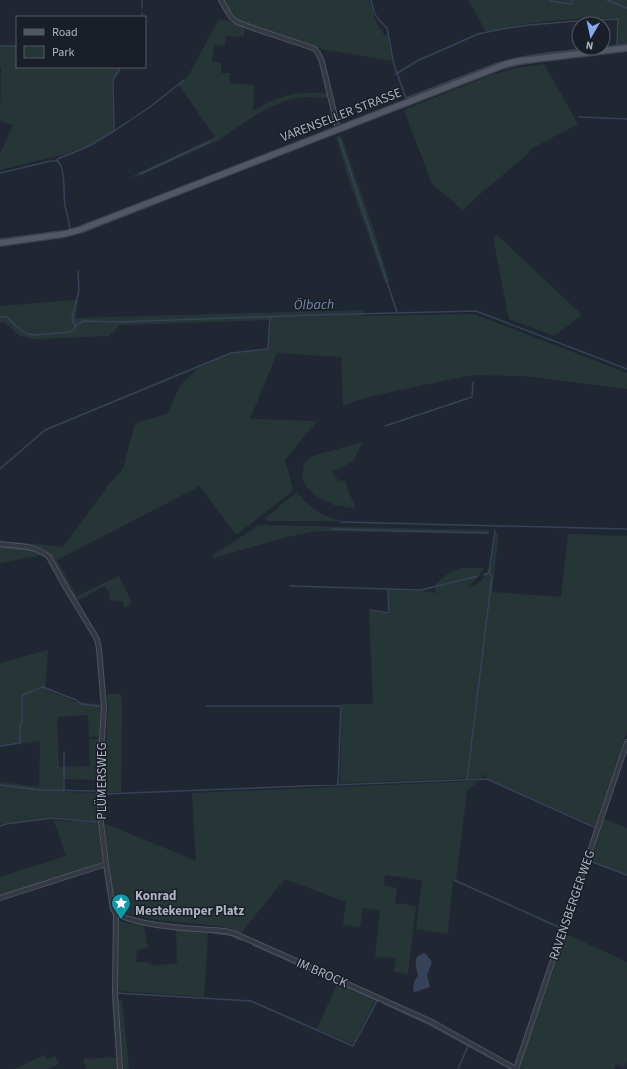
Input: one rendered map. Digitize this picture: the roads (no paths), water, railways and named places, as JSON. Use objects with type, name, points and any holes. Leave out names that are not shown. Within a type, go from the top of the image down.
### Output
[{"type":"main road","name":"VARENSELLER STRASSE","points":[[0,242],[71,232],[506,64],[537,58],[627,48]]},
{"type":"street","points":[[220,0],[232,18],[237,22],[316,50],[320,55],[322,62],[338,128]]},
{"type":"street","name":"PLÜMERSWEG","points":[[0,544],[36,549],[49,556],[97,639],[104,708],[99,794],[106,864],[113,909],[116,914],[115,992],[120,1069]]},
{"type":"street","name":"RAVENSBERGER WEG","points":[[516,1069],[627,742]]},
{"type":"street","points":[[0,898],[106,864]]},
{"type":"street","name":"IM BROCK","points":[[116,914],[150,924],[225,931],[236,934],[432,1022],[516,1069]]},
{"type":"water","points":[[425,953],[432,962],[427,975],[430,987],[415,992],[413,991],[414,982],[418,975],[416,959]]},
{"type":"waterway","points":[[142,0],[142,8]]},
{"type":"waterway","points":[[371,0],[374,12],[378,19],[387,28],[394,65],[406,98],[504,61],[571,51]]},
{"type":"waterway","points":[[550,1],[571,4],[573,0]]},
{"type":"waterway","points":[[607,0],[627,8]]},
{"type":"waterway","points":[[396,74],[417,61],[478,34],[529,25],[618,19],[617,45]]},
{"type":"waterway","points":[[611,46],[627,44]]},
{"type":"waterway","points":[[0,46],[16,46]]},
{"type":"waterway","points":[[548,61],[625,51]]},
{"type":"waterway","points":[[498,70],[542,61]]},
{"type":"waterway","points":[[114,131],[113,84],[114,78],[120,68]]},
{"type":"waterway","points":[[56,161],[59,158],[89,146],[114,131],[150,107],[184,80]]},
{"type":"waterway","points":[[579,117],[627,119]]},
{"type":"waterway","points":[[339,138],[397,312]]},
{"type":"waterway","points":[[140,174],[209,142]]},
{"type":"waterway","points":[[0,173],[51,161],[58,161],[62,170],[65,206],[70,229]]},
{"type":"waterway","points":[[81,233],[228,175]]},
{"type":"waterway","points":[[0,239],[62,231]]},
{"type":"waterway","points":[[38,240],[68,236]]},
{"type":"waterway","points":[[75,326],[72,318],[79,290],[78,271]]},
{"type":"waterway","name":"Ölbach","points":[[0,317],[7,317],[27,334],[36,335],[69,332],[74,330],[75,326],[84,321],[117,322],[476,311],[627,369]]},
{"type":"waterway","points":[[0,469],[45,430],[231,353],[268,349],[270,317]]},
{"type":"waterway","points":[[385,426],[472,397],[473,382]]},
{"type":"waterway","points":[[341,522],[627,529]]},
{"type":"waterway","points":[[331,529],[488,533]]},
{"type":"waterway","points":[[467,780],[492,576],[489,573],[495,531]]},
{"type":"waterway","points":[[0,547],[31,550]]},
{"type":"waterway","points":[[484,575],[489,573]]},
{"type":"waterway","points":[[370,610],[389,612],[388,589],[421,590],[478,576]]},
{"type":"waterway","points":[[290,586],[388,589]]},
{"type":"waterway","points":[[0,746],[20,743],[20,725],[22,724],[22,695],[43,687],[76,700],[81,704],[99,706]]},
{"type":"waterway","points":[[206,706],[341,706],[338,785]]},
{"type":"waterway","points":[[64,752],[64,791]]},
{"type":"waterway","points":[[103,794],[487,779],[594,827]]},
{"type":"waterway","points":[[0,785],[40,790],[97,791]]},
{"type":"waterway","points":[[0,826],[52,818],[97,822]]},
{"type":"waterway","points":[[590,861],[627,875]]},
{"type":"waterway","points":[[454,880],[563,929]]},
{"type":"waterway","points":[[176,930],[208,932]]},
{"type":"waterway","points":[[213,933],[230,935],[241,940]]},
{"type":"waterway","points":[[253,945],[378,1001]]},
{"type":"waterway","points":[[116,993],[251,1001],[353,1046],[377,1001]]},
{"type":"waterway","points":[[383,1003],[430,1025],[511,1069]]},
{"type":"waterway","points":[[458,1069],[468,1046]]},
{"type":"place","name":"Konrad Mestekemper Platz","points":[[121,920]]}]
